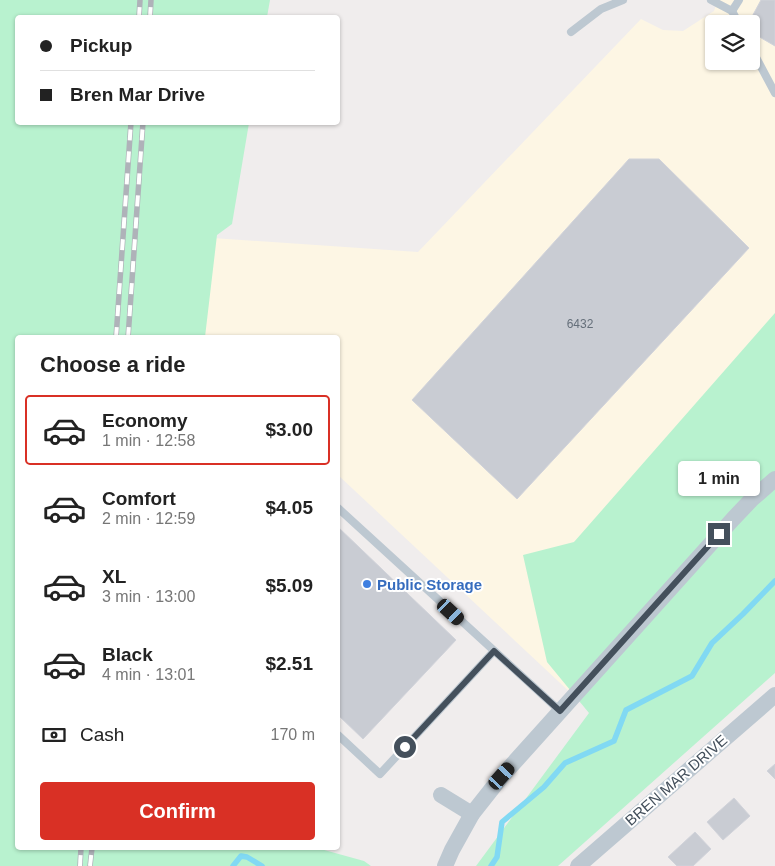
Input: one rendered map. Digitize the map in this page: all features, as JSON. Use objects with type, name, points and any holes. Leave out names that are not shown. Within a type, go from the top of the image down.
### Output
[{"type":"street","points":[[445,866],[472,814],[502,776],[733,519],[775,479]]},
{"type":"street","name":"BREN MAR DRIVE","points":[[578,866],[775,695]]},
{"type":"street","points":[[441,795],[472,814]]},
{"type":"lane","points":[[601,0],[601,9]]},
{"type":"lane","points":[[571,32],[601,9],[623,0]]},
{"type":"lane","points":[[711,0],[732,11],[734,15]]},
{"type":"lane","points":[[732,11],[739,0]]},
{"type":"lane","points":[[760,65],[775,93]]},
{"type":"lane","points":[[340,510],[560,711]]},
{"type":"lane","points":[[340,737],[380,774],[494,651]]},
{"type":"shaded area","points":[[718,0],[775,0],[775,660],[651,768],[340,477],[340,335],[190,335],[198,237],[418,252],[641,19],[663,30],[683,31],[705,17],[705,70],[760,70],[760,15],[708,15],[714,11]]},
{"type":"green space","points":[[0,0],[270,0],[267,15],[15,15],[15,125],[249,125],[232,224],[217,235],[205,335],[15,335],[15,850],[324,850],[364,861],[371,866],[0,866]]},
{"type":"green space","points":[[775,313],[775,673],[558,866],[476,866],[589,713],[547,662],[523,555],[574,542]]},
{"type":"building","points":[[761,0],[775,0],[775,46],[760,37],[760,15],[753,15]]},
{"type":"building","points":[[629,159],[659,159],[749,248],[517,499],[412,400]]},
{"type":"building","name":"Public Storage","points":[[340,529],[456,640],[363,739],[340,717]]},
{"type":"building","points":[[775,764],[775,779],[767,771]]},
{"type":"building","points":[[734,798],[750,816],[723,840],[707,822]]},
{"type":"building","points":[[695,832],[711,849],[693,866],[677,866],[668,857]]},
{"type":"waterway","points":[[491,866],[497,857],[502,822],[544,787],[565,763],[614,741],[626,710],[692,676],[712,643],[775,581]]},
{"type":"waterway","points":[[233,866],[241,856],[247,857],[262,866]]},
{"type":"railway","points":[[139,15],[140,0]]},
{"type":"railway","points":[[150,15],[151,0]]},
{"type":"railway","points":[[116,335],[131,125]]},
{"type":"railway","points":[[128,335],[143,125]]},
{"type":"railway","points":[[80,866],[81,850]]},
{"type":"railway","points":[[90,866],[92,850]]},
{"type":"place","name":"Public Storage","points":[[367,584]]},
{"type":"route","points":[[405,747],[494,651],[560,711],[719,534]]}]
